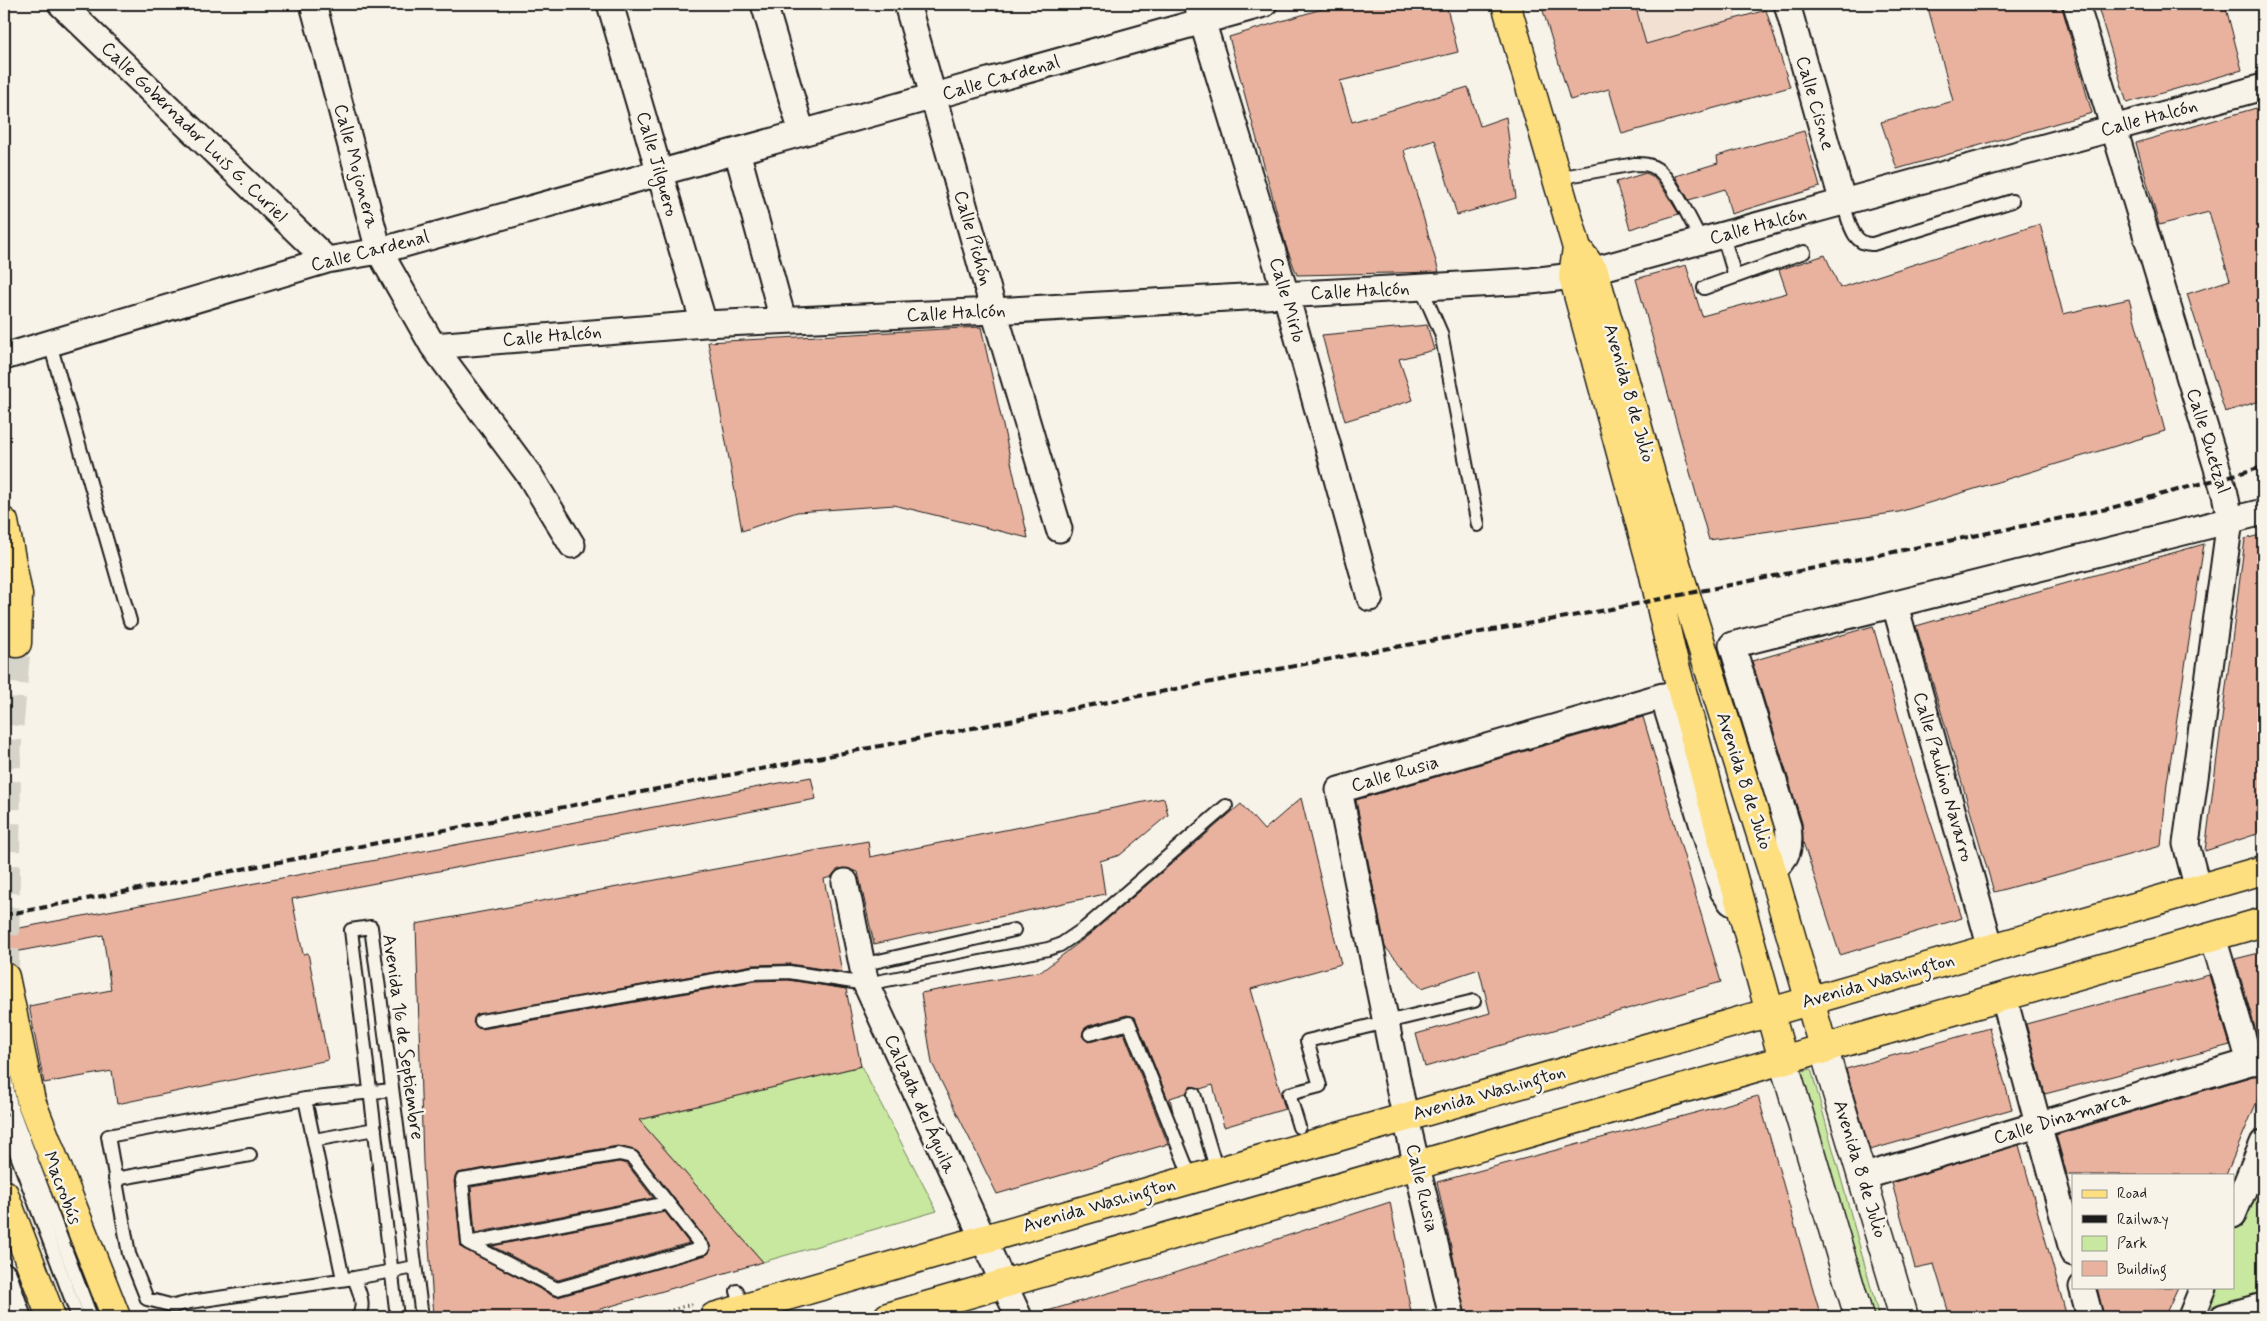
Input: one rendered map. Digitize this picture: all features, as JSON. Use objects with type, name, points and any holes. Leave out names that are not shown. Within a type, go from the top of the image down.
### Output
[{"type":"main road","name":"Avenida 8 de Julio","points":[[1506,4],[1577,248],[1671,651],[1783,1060]]},
{"type":"main road","name":"Avenida 8 de Julio","points":[[1583,273],[1772,870],[1808,1001],[1824,1050]]},
{"type":"main road","points":[[4,522],[18,595],[17,644]]},
{"type":"main road","name":"Avenida Washington","points":[[714,1317],[739,1300],[981,1239],[2263,870]]},
{"type":"main road","points":[[888,1317],[1783,1060],[1824,1050],[2263,922]]},
{"type":"main road","points":[[5,977],[31,1101],[116,1317]]},
{"type":"main road","points":[[4,1194],[51,1317]]},
{"type":"street","name":"Calle Gobernador Luis G. Curiel","points":[[61,4],[327,260]]},
{"type":"street","name":"Calle Mojonera","points":[[313,4],[379,251],[433,346]]},
{"type":"street","name":"Calle Jilguero","points":[[610,4],[704,324]]},
{"type":"street","points":[[764,4],[802,133]]},
{"type":"street","name":"Calle Pichón","points":[[907,4],[994,312],[1059,528]]},
{"type":"street","name":"Calle Cardenal","points":[[4,357],[327,260],[379,251],[933,97],[1200,12],[1264,4]]},
{"type":"street","name":"Calle Cisne","points":[[1787,4],[1843,203]]},
{"type":"street","name":"Calle Quetzal","points":[[2076,4],[2225,494],[2230,520],[2186,844],[2198,889]]},
{"type":"street","name":"Calle Mirlo","points":[[1200,12],[1286,295],[1370,598]]},
{"type":"street","name":"Calle Halcón","points":[[433,346],[704,324],[994,312],[1531,281],[1583,273],[1712,239],[2263,87]]},
{"type":"street","points":[[737,152],[783,320]]},
{"type":"street","points":[[433,346],[530,476],[572,545]]},
{"type":"street","points":[[1772,870],[1782,863],[1788,854],[1790,841],[1786,821],[1732,645],[2263,512]]},
{"type":"street","name":"Calle Paulino Navarro","points":[[1895,605],[1991,948]]},
{"type":"street","name":"Calle Rusia","points":[[1452,1317],[1406,1117],[1339,790],[1663,696],[1723,891],[1731,902],[1741,907]]},
{"type":"street","name":"Calzada del Águila","points":[[845,882],[864,975],[981,1239],[1019,1317]]},
{"type":"street","points":[[2213,937],[2257,1061]]},
{"type":"street","points":[[2004,998],[2040,1124],[2072,1249]]},
{"type":"street","name":"Avenida 8 de Julio","points":[[1824,1050],[1904,1317]]},
{"type":"street","name":"Avenida 8 de Julio","points":[[1783,1060],[1859,1317]]},
{"type":"street","name":"Calle Dinamarca","points":[[1862,1177],[2257,1061]]},
{"type":"street","points":[[2234,1213],[2263,1143]]},
{"type":"street","points":[[4,1276],[18,1317]]},
{"type":"street","points":[[2082,1288],[2090,1317]]},
{"type":"street","points":[[2191,1317],[2203,1288]]},
{"type":"street","points":[[2223,1317],[2263,1306]]},
{"type":"lane","points":[[1557,178],[1635,164],[1647,164],[1658,169],[1712,239],[1735,276]]},
{"type":"lane","points":[[1843,203],[1854,235],[1865,245],[2012,201]]},
{"type":"lane","points":[[1704,288],[1804,252]]},
{"type":"lane","points":[[1421,287],[1440,332],[1478,525]]},
{"type":"lane","points":[[50,344],[130,621]]},
{"type":"lane","points":[[481,1021],[754,973],[789,972],[864,975],[1060,945],[1085,928],[1226,806]]},
{"type":"lane","name":"Avenida 16 de Septiembre","points":[[397,1317],[352,930],[371,927],[422,1317]]},
{"type":"lane","points":[[864,975],[1014,930]]},
{"type":"lane","points":[[1298,1127],[1289,1094],[1320,1086],[1307,1041],[1474,1001]]},
{"type":"lane","points":[[1090,1034],[1129,1022],[1192,1178]]},
{"type":"lane","name":"Macrobús","points":[[4,1071],[10,1106],[91,1317]]},
{"type":"lane","points":[[392,1090],[305,1099],[108,1136],[129,1254],[147,1298],[174,1312],[190,1302],[349,1279],[415,1267]]},
{"type":"lane","points":[[1194,1094],[1217,1171]]},
{"type":"lane","points":[[305,1099],[349,1279],[362,1298],[361,1313],[358,1317]]},
{"type":"lane","name":"Macrobús","points":[[4,1122],[78,1317]]},
{"type":"lane","points":[[314,1140],[375,1129]]},
{"type":"lane","points":[[115,1179],[165,1172],[250,1154]]},
{"type":"lane","points":[[619,1154],[632,1157],[704,1248],[557,1289],[468,1243],[462,1180],[619,1154]]},
{"type":"lane","points":[[468,1243],[668,1203]]},
{"type":"shaded area","points":[[1635,4],[1733,4],[1737,18],[1646,44]]},
{"type":"green space","points":[[861,1066],[937,1211],[763,1262],[639,1120]]},
{"type":"green space","points":[[1811,1069],[1879,1317],[1868,1317],[1790,1074]]},
{"type":"green space","points":[[2263,1152],[2263,1292],[2202,1309],[2210,1288],[2234,1288],[2234,1225]]},
{"type":"building","points":[[1338,4],[1446,4],[1458,52],[1340,81],[1352,122],[1468,87],[1480,126],[1506,117],[1516,198],[1457,215],[1435,140],[1404,150],[1439,272],[1297,275],[1286,246],[1229,37]]},
{"type":"building","points":[[1541,4],[1635,4],[1646,44],[1766,10],[1790,87],[1622,134],[1609,89],[1570,100]]},
{"type":"building","points":[[1927,4],[2061,4],[2092,113],[1897,169],[1881,122],[1953,101]]},
{"type":"building","points":[[2097,4],[2225,4],[2242,70],[2127,103]]},
{"type":"building","points":[[2263,106],[2263,400],[2225,412],[2187,294],[2230,280],[2209,212],[2159,225],[2136,143]]},
{"type":"building","points":[[1804,131],[1820,187],[1731,214],[1725,189],[1689,200],[1675,176],[1718,163],[1717,156]]},
{"type":"building","points":[[1646,173],[1652,176],[1662,187],[1679,214],[1630,229],[1616,182]]},
{"type":"building","points":[[2040,224],[2063,314],[2129,299],[2165,431],[1899,512],[1709,540],[1636,279],[1686,265],[1702,316],[1787,293],[1779,270],[1825,255],[1840,288]]},
{"type":"building","points":[[1427,325],[1434,350],[1399,359],[1413,400],[1345,421],[1322,335]]},
{"type":"building","points":[[981,327],[1028,538],[894,505],[797,512],[742,531],[708,342]]},
{"type":"building","points":[[2263,534],[2263,832],[2205,851],[2245,539]]},
{"type":"building","points":[[2204,544],[2167,783],[2161,846],[1994,892],[1916,626]]},
{"type":"building","points":[[1873,626],[1916,777],[1962,918],[1840,955],[1803,842],[1802,823],[1752,661]]},
{"type":"building","points":[[1643,717],[1721,982],[1425,1067],[1416,1034],[1490,1013],[1479,969],[1422,988],[1385,947],[1356,800]]},
{"type":"building","points":[[811,777],[816,799],[292,899],[303,954],[308,953],[328,1060],[117,1104],[112,1071],[44,1083],[29,1006],[111,990],[103,935],[4,954],[4,931]]},
{"type":"building","points":[[1164,798],[1168,815],[1120,855],[1100,861],[1105,894],[874,944],[858,872],[843,868],[836,871],[831,877],[824,879],[842,972],[790,964],[753,965],[476,1015],[473,1023],[482,1029],[755,981],[788,980],[846,989],[861,1066],[639,1120],[763,1262],[573,1317],[434,1317],[423,1163],[416,924],[868,841],[870,857]],"holes":[[[618,1146],[638,1152],[709,1243],[711,1250],[708,1254],[558,1297],[461,1247],[454,1181],[457,1173]]]},
{"type":"building","points":[[1301,798],[1341,964],[1251,989],[1285,1109],[1224,1127],[1213,1085],[1200,1089],[1191,1086],[1186,1093],[1170,1098],[1173,1112],[1135,1017],[1127,1015],[1088,1026],[1084,1029],[1082,1036],[1088,1042],[1124,1033],[1168,1144],[997,1194],[932,1063],[921,993],[1042,971],[1090,934],[1241,804],[1264,830]]},
{"type":"building","points":[[2263,952],[2263,1037],[2258,1038],[2235,959]]},
{"type":"building","points":[[2209,975],[2230,1045],[2045,1094],[2026,1024]]},
{"type":"building","points":[[1989,1028],[2012,1109],[1870,1150],[1846,1069]]},
{"type":"building","points":[[2263,1075],[2263,1087],[2226,1174],[2067,1175],[2056,1135],[2253,1076]]},
{"type":"building","points":[[1758,1096],[1821,1317],[1466,1317],[1437,1182]]},
{"type":"building","points":[[2019,1145],[2067,1317],[1950,1317],[1934,1264],[1915,1268],[1892,1183]]},
{"type":"building","points":[[619,1162],[627,1164],[653,1198],[475,1233],[471,1187]]},
{"type":"building","points":[[1390,1202],[1412,1317],[1045,1317],[1044,1312],[1156,1279]]},
{"type":"building","points":[[665,1212],[689,1243],[558,1280],[492,1246]]},
{"type":"building","points":[[2097,1288],[2178,1288],[2166,1313],[2152,1317],[2104,1317]]},
{"type":"tunnel","points":[[5,977],[7,754],[17,643]]},
{"type":"railway","points":[[4,915],[1367,652],[1606,610],[2107,509],[2263,467]]}]
